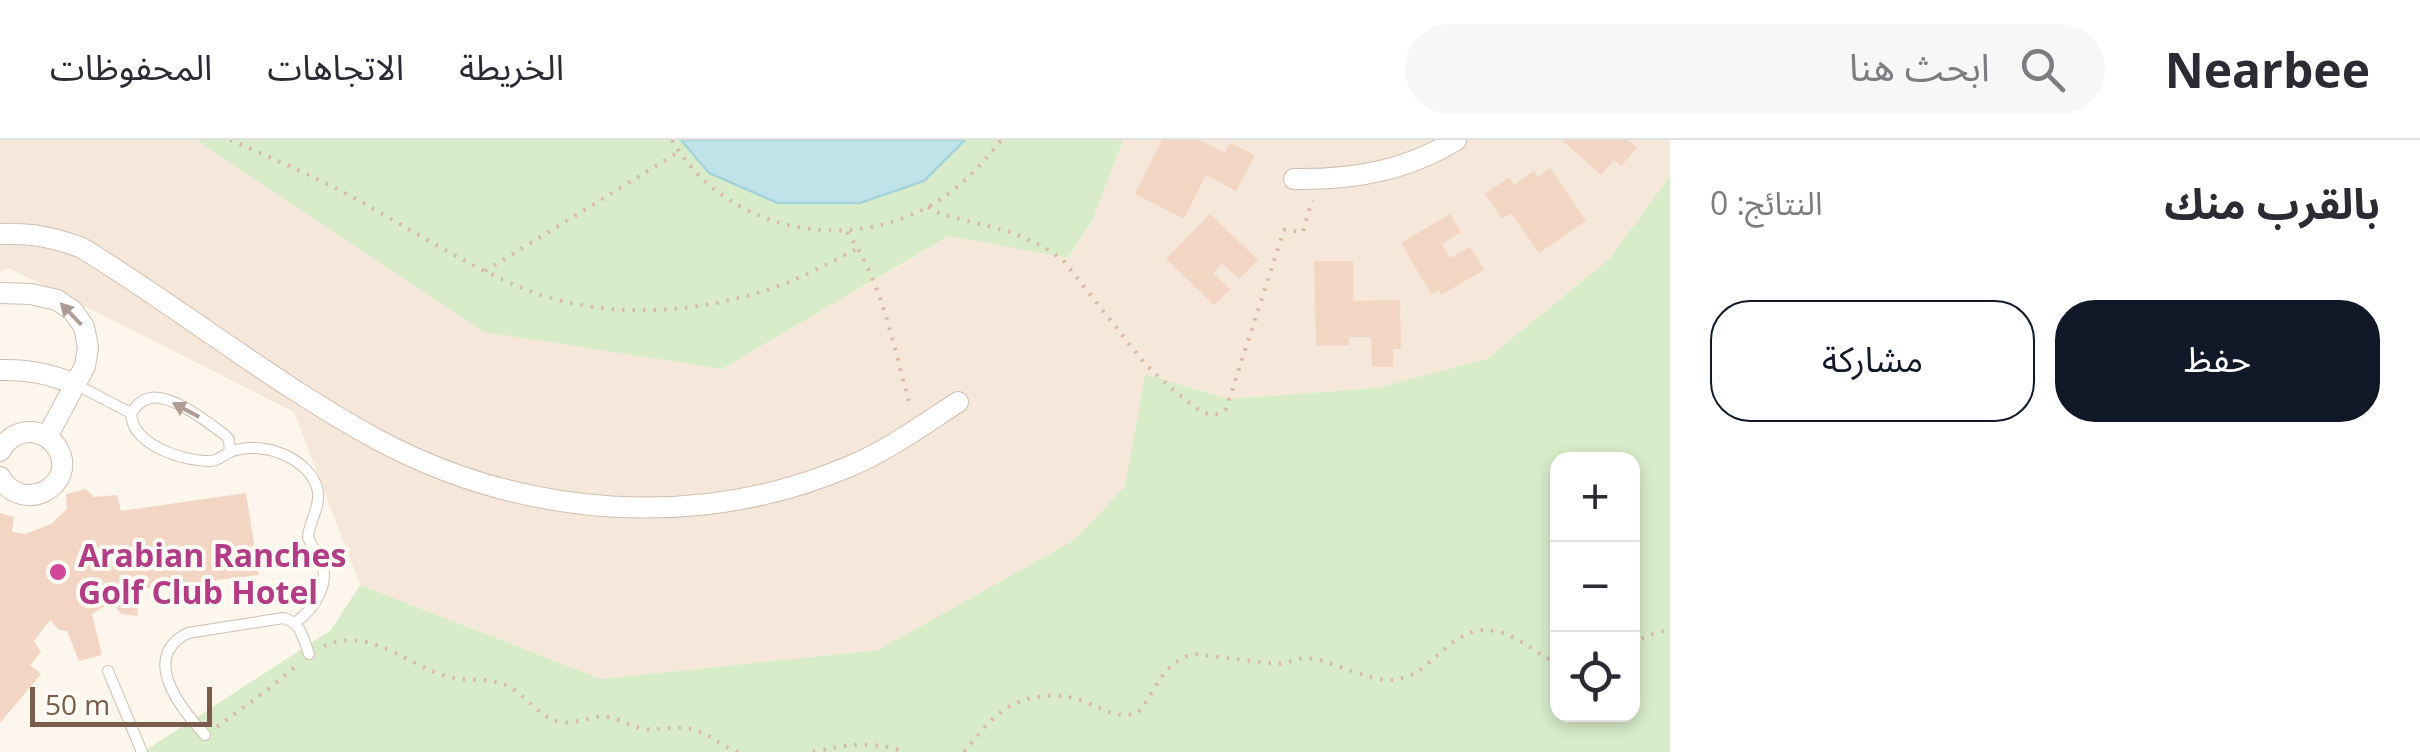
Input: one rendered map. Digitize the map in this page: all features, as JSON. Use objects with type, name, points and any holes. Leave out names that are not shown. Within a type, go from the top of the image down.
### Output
[{"type":"street","points":[[1294,178],[1342,178],[1390,170],[1430,156],[1456,140]]},
{"type":"street","points":[[0,234],[27,233],[82,248],[331,413],[380,441],[424,463],[525,496],[626,508],[684,508],[741,500],[851,466],[958,402]]},
{"type":"street","points":[[0,293],[56,300],[73,311],[84,327],[88,347],[85,366],[47,437]]},
{"type":"street","points":[[0,370],[49,374],[75,384]]},
{"type":"street","points":[[0,451],[9,439],[28,432],[47,437],[55,444],[62,465],[54,485],[35,496],[14,492],[0,477]]},
{"type":"lane","points":[[75,384],[131,414]]},
{"type":"lane","points":[[230,452],[225,435],[178,404],[148,398],[131,414],[134,430],[140,436],[171,453],[215,461],[230,452],[260,449],[302,464],[312,476],[319,498],[308,537],[322,563],[323,581],[314,606],[295,623]]},
{"type":"lane","points":[[205,735],[170,689],[166,674],[168,653],[178,638],[188,632],[289,619],[299,628],[309,654]]},
{"type":"lane","points":[[108,671],[142,752]]},
{"type":"path","points":[[230,140],[336,188],[486,272],[567,302],[610,309],[662,310],[714,304],[764,291],[858,248]]},
{"type":"path","points":[[672,140],[698,175],[724,198],[782,226],[813,231],[874,226],[928,207],[957,188],[1001,140]]},
{"type":"path","points":[[486,272],[679,152]]},
{"type":"path","points":[[928,207],[1020,235],[1063,260],[1145,364],[1200,412],[1210,415],[1226,408],[1284,230],[1303,232],[1318,179]]},
{"type":"path","points":[[846,230],[872,276],[916,429]]},
{"type":"path","points":[[1640,639],[1670,629]]},
{"type":"path","points":[[964,752],[994,718],[1030,698],[1071,697],[1114,715],[1138,713],[1168,666],[1193,654],[1278,664],[1315,659],[1390,680],[1417,671],[1458,638],[1486,630],[1501,632],[1550,659]]},
{"type":"path","points":[[205,735],[309,654],[332,642],[348,640],[386,647],[444,676],[508,686],[552,720],[564,724],[608,717],[646,730],[684,728],[696,730],[738,752]]},
{"type":"path","points":[[812,752],[858,744],[904,752]]},
{"type":"shaded area","points":[[0,140],[196,140],[484,332],[722,369],[950,236],[1068,258],[1093,219],[1123,140],[1670,140],[1670,176],[1609,259],[1487,359],[1376,388],[1228,399],[1145,374],[1125,487],[1076,539],[878,650],[601,679],[360,585],[294,412],[9,268],[0,271]]},
{"type":"green space","points":[[196,140],[1123,140],[1093,219],[1068,258],[949,236],[722,369],[484,332]]},
{"type":"green space","points":[[1670,176],[1670,752],[143,752],[331,630],[360,585],[601,679],[878,650],[1076,539],[1125,486],[1145,374],[1228,399],[1376,388],[1487,359],[1609,259]]},
{"type":"water","points":[[681,140],[965,140],[924,181],[860,203],[778,203],[709,173]]},
{"type":"building","points":[[1162,140],[1200,140],[1225,153],[1230,143],[1255,155],[1236,191],[1206,175],[1184,219],[1135,194]]},
{"type":"building","points":[[1562,140],[1628,140],[1637,148],[1621,166],[1614,160],[1601,175]]},
{"type":"building","points":[[1550,168],[1586,221],[1539,253],[1511,213],[1502,219],[1485,194],[1509,177],[1514,185],[1534,171],[1538,177]]},
{"type":"building","points":[[1210,214],[1258,260],[1239,279],[1222,263],[1213,273],[1230,289],[1214,305],[1166,259]]},
{"type":"building","points":[[1450,214],[1461,232],[1442,244],[1450,258],[1470,247],[1484,270],[1441,295],[1439,290],[1431,294],[1401,243]]},
{"type":"building","points":[[1314,261],[1353,261],[1353,301],[1400,300],[1401,349],[1393,349],[1393,367],[1372,367],[1371,337],[1349,337],[1349,345],[1316,346]]},
{"type":"building","points":[[86,489],[94,497],[117,495],[121,511],[246,493],[259,575],[135,590],[138,616],[121,614],[111,602],[92,614],[102,655],[79,661],[67,631],[59,630],[50,620],[34,641],[41,652],[30,665],[41,674],[0,723],[0,513],[14,517],[12,532],[25,534],[51,524],[67,509],[66,494]]},
{"type":"place","name":"Arabian Ranches Golf Club Hotel","points":[[58,572]]}]
